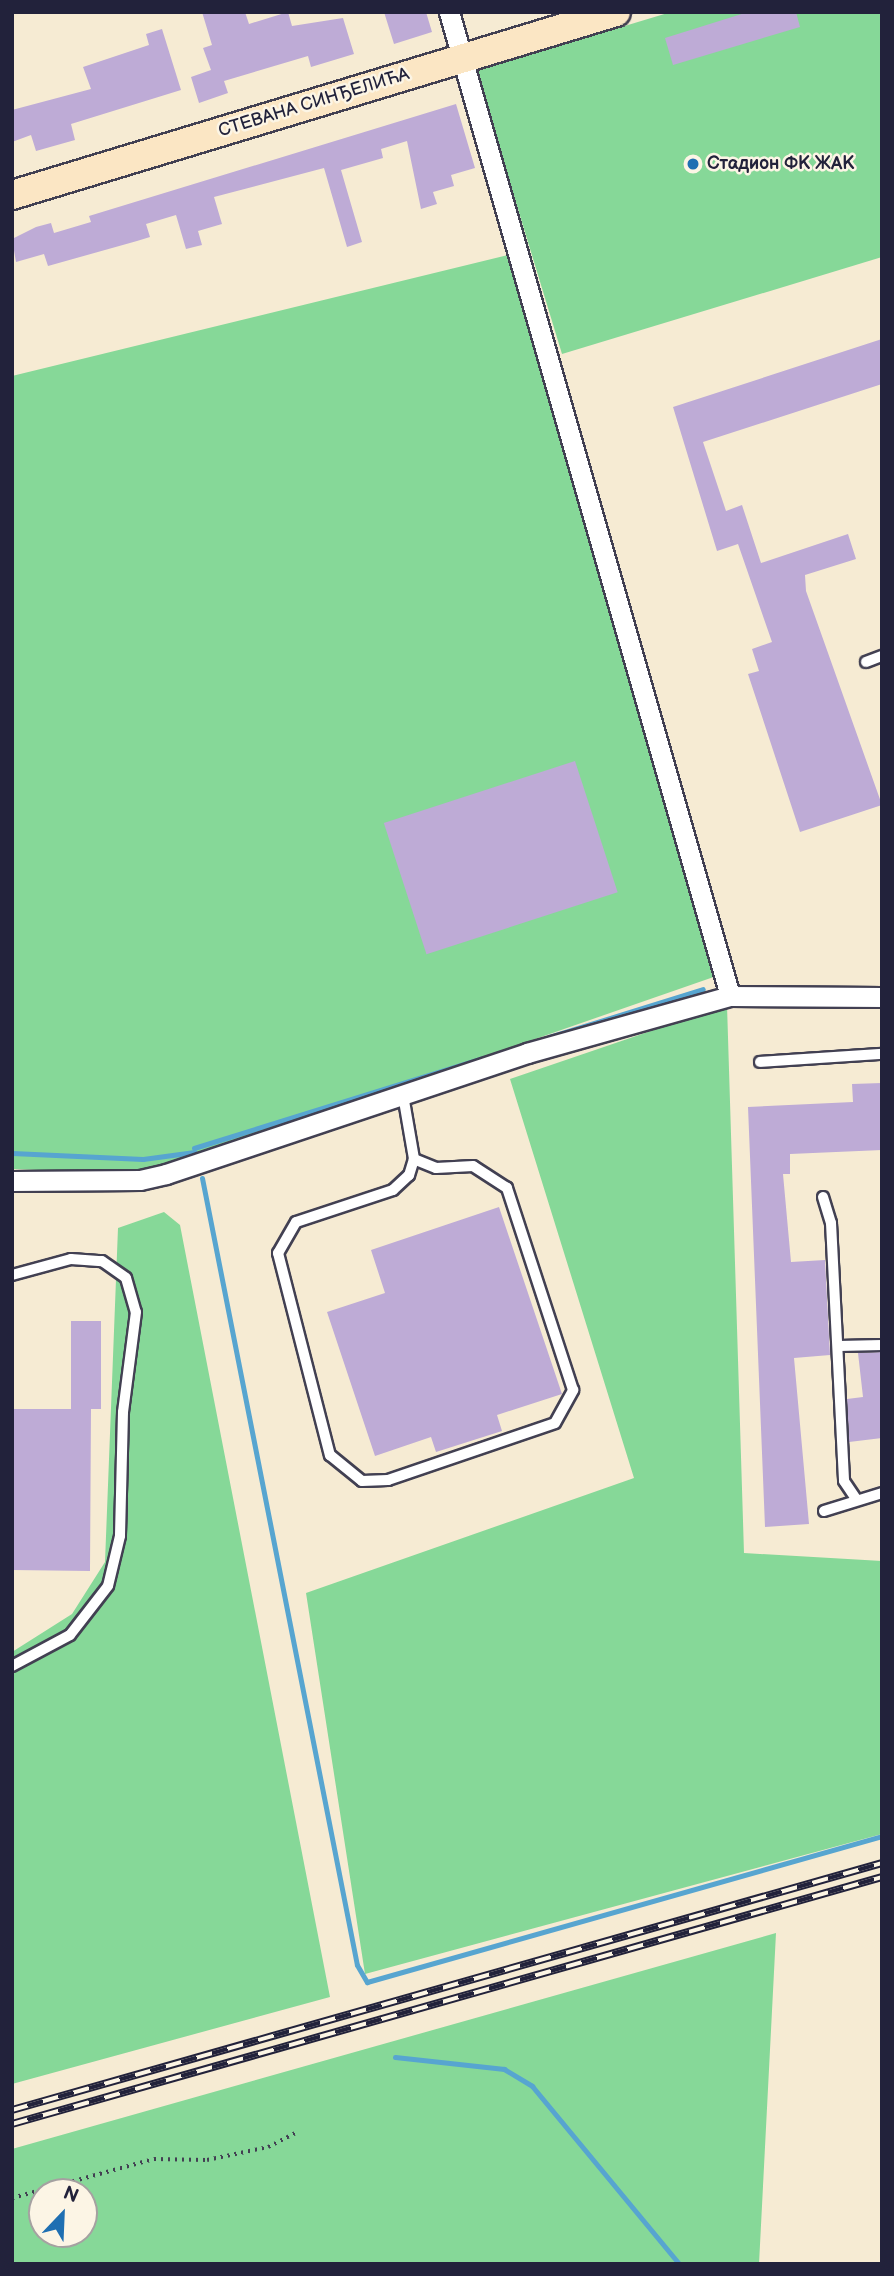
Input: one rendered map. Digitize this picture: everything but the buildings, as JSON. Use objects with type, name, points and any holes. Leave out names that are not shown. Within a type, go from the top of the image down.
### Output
[{"type":"street","points":[[449,12],[730,996]]},
{"type":"street","name":"СТЕВАНА СИНЂЕЛИЋА","points":[[12,195],[615,12]]},
{"type":"street","points":[[12,1181],[140,1181],[403,1095],[730,996],[882,997]]},
{"type":"lane","points":[[866,662],[882,656]]},
{"type":"lane","points":[[761,1062],[881,1051]]},
{"type":"lane","points":[[403,1095],[414,1159],[393,1190],[296,1222],[278,1253],[330,1455],[362,1481],[388,1480],[555,1423],[573,1390],[507,1188],[473,1166],[436,1168],[414,1159]]},
{"type":"lane","points":[[823,1197],[839,1346],[835,1375],[845,1480],[856,1499]]},
{"type":"lane","points":[[12,1275],[71,1259],[102,1261],[126,1278],[136,1312],[123,1412],[120,1536],[108,1586],[70,1635],[12,1666]]},
{"type":"lane","points":[[839,1346],[882,1345]]},
{"type":"lane","points":[[824,1511],[882,1493]]},
{"type":"path","points":[[12,2198],[154,2159],[207,2160],[268,2147],[296,2133]]},
{"type":"green space","name":"Стадион ФК ЖАК","points":[[671,12],[882,12],[882,257],[562,354],[476,71]]},
{"type":"green space","points":[[508,255],[728,972],[147,1174],[12,1169],[12,376]]},
{"type":"green space","points":[[727,1005],[744,1553],[882,1561],[882,1834],[365,1974],[306,1593],[634,1478],[510,1079]]},
{"type":"green space","points":[[164,1212],[180,1225],[330,1997],[12,2084],[12,1652],[72,1614],[105,1562],[118,1228]]},
{"type":"green space","points":[[776,1933],[759,2264],[12,2264],[12,2149]]},
{"type":"waterway","points":[[549,1037],[703,989]]},
{"type":"waterway","points":[[194,1148],[483,1058]]},
{"type":"waterway","points":[[12,1153],[143,1159],[195,1152]]},
{"type":"waterway","points":[[202,1178],[357,1965],[367,1982],[882,1836]]},
{"type":"waterway","points":[[395,2057],[504,2069],[532,2086],[679,2264]]},
{"type":"railway","points":[[12,2110],[882,1863]]},
{"type":"railway","points":[[12,2124],[882,1877]]},
{"type":"place","name":"Стадион ФК ЖАК","points":[[693,164]]}]
